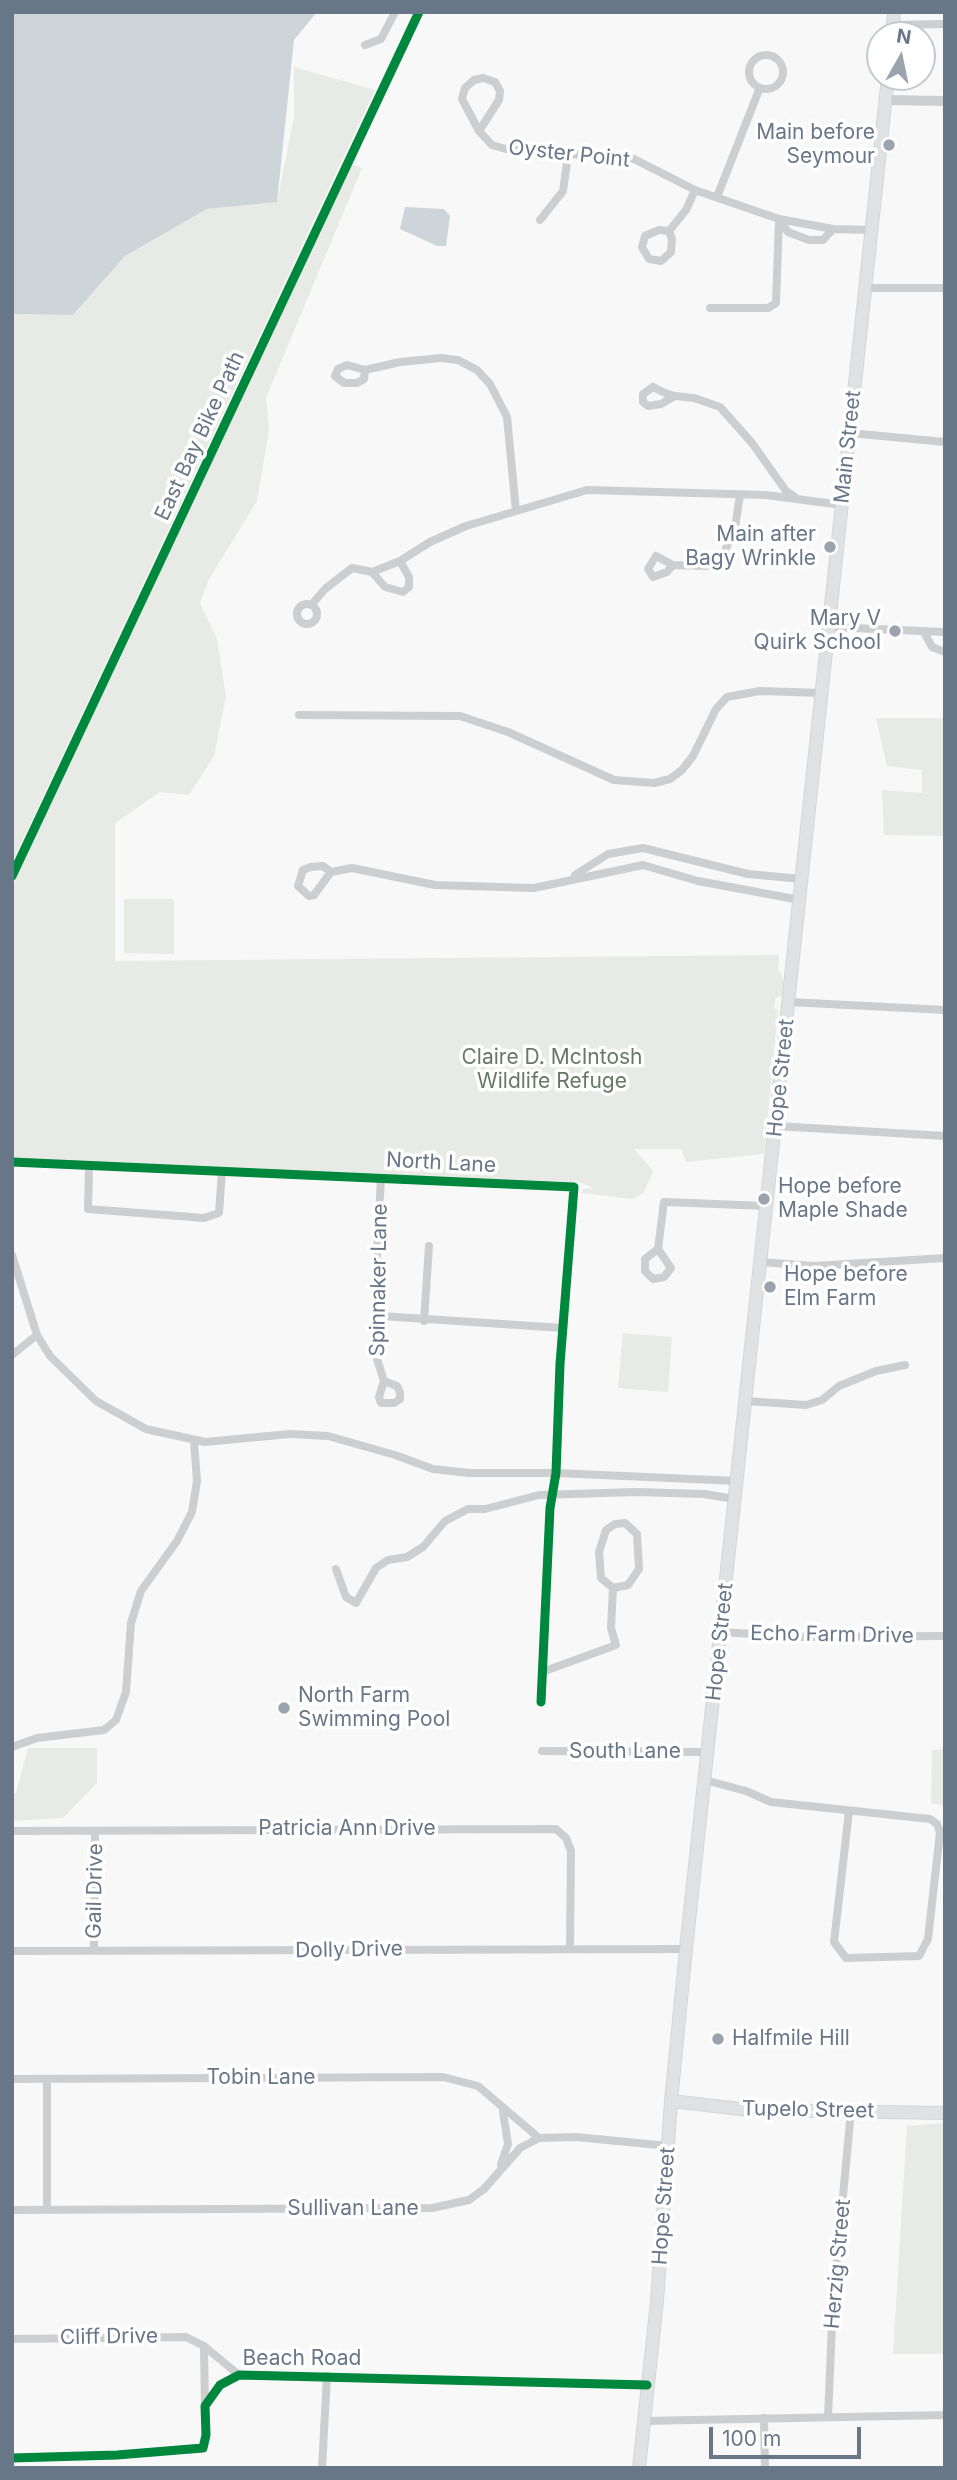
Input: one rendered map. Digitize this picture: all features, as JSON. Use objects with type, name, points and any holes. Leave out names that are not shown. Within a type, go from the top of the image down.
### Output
[{"type":"main road","name":"Main Street","points":[[809,817],[887,91]]},
{"type":"main road","name":"Hope Street","points":[[639,2468],[657,2301],[685,1949],[809,817]]},
{"type":"main road","name":"Tupelo Street","points":[[671,2101],[749,2110],[945,2113]]},
{"type":"street","points":[[365,45],[381,39],[395,12]]},
{"type":"street","points":[[760,55],[775,58],[783,67],[780,81],[770,90],[759,90],[749,74],[751,64],[760,55]]},
{"type":"street","name":"Oyster Point","points":[[479,131],[499,100],[500,91],[495,82],[483,78],[474,80],[465,88],[462,99],[479,131],[492,145],[568,155],[634,159],[695,190],[748,211],[833,229],[872,230]]},
{"type":"street","points":[[717,197],[759,90]]},
{"type":"street","points":[[886,100],[945,101]]},
{"type":"street","points":[[540,220],[563,191],[568,155]]},
{"type":"street","points":[[669,232],[686,210],[695,190]]},
{"type":"street","points":[[710,309],[768,308],[776,303],[779,219]]},
{"type":"street","name":"Oyster Point","points":[[779,219],[788,232],[809,240],[823,240],[833,229]]},
{"type":"street","points":[[659,230],[669,232],[673,246],[667,258],[660,261],[649,259],[642,247],[645,236],[659,230]]},
{"type":"street","points":[[866,288],[945,288]]},
{"type":"street","points":[[365,370],[400,362],[442,358],[458,360],[477,370],[490,384],[507,417],[516,511]]},
{"type":"street","points":[[675,396],[694,398],[720,407],[752,443],[786,491],[797,499]]},
{"type":"street","points":[[850,433],[945,442]]},
{"type":"street","points":[[313,603],[352,568],[372,572],[400,561],[444,534],[587,490],[740,495],[842,505]]},
{"type":"street","points":[[673,565],[707,566],[716,562],[724,553],[735,528],[740,495]]},
{"type":"street","points":[[372,572],[385,587],[403,592],[409,587],[410,577],[400,561]]},
{"type":"street","points":[[829,627],[924,632],[934,629],[945,632]]},
{"type":"street","points":[[924,632],[932,647],[945,652]]},
{"type":"street","points":[[299,715],[460,716],[508,732],[614,780],[654,783],[670,779],[682,770],[697,749],[716,709],[727,697],[740,692],[760,691],[822,693]]},
{"type":"street","points":[[559,882],[588,869],[608,854],[623,850],[653,850],[756,875],[803,879]]},
{"type":"street","points":[[651,867],[653,850]]},
{"type":"street","points":[[698,881],[700,863]]},
{"type":"street","points":[[331,872],[352,868],[435,885],[534,888],[624,868],[651,867],[698,881],[800,900]]},
{"type":"street","points":[[754,890],[756,875]]},
{"type":"street","points":[[789,1002],[945,1010]]},
{"type":"street","points":[[776,1126],[945,1136]]},
{"type":"street","name":"North Lane","points":[[17,1162],[574,1187],[563,1328],[556,1473],[550,1508],[541,1702]]},
{"type":"street","points":[[89,1165],[88,1209],[204,1218],[219,1213],[222,1171]]},
{"type":"street","name":"Spinnaker Lane","points":[[381,1178],[376,1273],[382,1316],[376,1361],[384,1381]]},
{"type":"street","points":[[658,1249],[664,1202],[767,1206]]},
{"type":"street","points":[[425,1321],[429,1246]]},
{"type":"street","points":[[12,1255],[37,1335],[50,1356],[96,1401],[146,1429],[194,1441],[314,1434],[395,1455],[433,1469],[517,1475],[556,1473],[737,1481]]},
{"type":"street","points":[[761,1262],[814,1266],[945,1258]]},
{"type":"street","points":[[382,1316],[425,1321],[563,1328]]},
{"type":"street","points":[[12,1355],[37,1335]]},
{"type":"street","points":[[746,1401],[806,1405],[822,1400],[839,1386],[876,1371],[905,1365]]},
{"type":"street","points":[[12,1747],[37,1738],[104,1730],[116,1720],[126,1692],[131,1623],[141,1591],[177,1541],[192,1512],[197,1481],[194,1441]]},
{"type":"street","points":[[335,1569],[346,1597],[355,1603],[376,1568],[388,1560],[407,1557],[415,1552],[445,1521],[468,1509],[485,1509],[554,1494],[704,1494],[735,1499]]},
{"type":"street","points":[[625,1523],[637,1534],[639,1569],[628,1585],[613,1588],[601,1578],[601,1541],[606,1530],[615,1524],[625,1523]]},
{"type":"street","points":[[542,1672],[616,1645],[611,1628],[613,1588]]},
{"type":"street","name":"Echo Farm Drive","points":[[720,1632],[803,1637],[945,1636]]},
{"type":"street","name":"South Lane","points":[[542,1751],[708,1752]]},
{"type":"street","points":[[705,1780],[746,1791],[771,1802],[930,1819],[937,1824],[940,1832],[928,1940],[919,1956],[846,1958],[834,1942],[849,1811]]},
{"type":"street","name":"Patricia Ann Drive","points":[[12,1831],[556,1829],[566,1838],[571,1851],[570,1949]]},
{"type":"street","name":"Gail Drive","points":[[94,1951],[95,1831]]},
{"type":"street","name":"Dolly Drive","points":[[12,1951],[685,1949]]},
{"type":"street","name":"Tobin Lane","points":[[12,2079],[443,2077],[478,2086],[515,2121],[539,2138]]},
{"type":"street","points":[[47,2079],[47,2209]]},
{"type":"street","points":[[499,2170],[508,2144],[506,2117],[501,2105]]},
{"type":"street","name":"Herzig Street","points":[[828,2417],[833,2302],[851,2112]]},
{"type":"street","points":[[539,2138],[576,2137],[668,2146]]},
{"type":"street","name":"Sullivan Lane","points":[[12,2210],[432,2208],[470,2200],[484,2189],[520,2148],[539,2138]]},
{"type":"street","name":"Cliff Drive","points":[[12,2339],[190,2338],[239,2375]]},
{"type":"street","points":[[12,2458],[196,2451],[204,2446],[204,2346]]},
{"type":"street","name":"Beach Road","points":[[205,2406],[220,2385],[239,2375],[647,2385]]},
{"type":"street","points":[[322,2468],[327,2376]]},
{"type":"street","points":[[644,2421],[945,2415]]},
{"type":"street","points":[[764,2418],[765,2468]]},
{"type":"green space","points":[[294,67],[375,90],[12,863],[12,314],[73,315],[125,256],[207,209],[277,202],[294,118]]},
{"type":"green space","name":"Claire D. McIntosh Wildlife Refuge","points":[[352,164],[362,168],[266,398],[269,430],[257,501],[209,579],[200,603],[217,639],[226,697],[214,756],[189,795],[160,792],[115,823],[115,961],[779,955],[778,968],[784,982],[782,995],[775,998],[774,1009],[778,1010],[764,1154],[686,1162],[681,1149],[634,1149],[653,1171],[644,1192],[633,1199],[581,1193],[583,1189],[593,1188],[579,1182],[12,1162],[12,887]]},
{"type":"green space","points":[[876,718],[945,718],[945,836],[884,835],[882,790],[922,793],[922,770],[887,766]]},
{"type":"green space","points":[[124,899],[174,899],[174,954],[124,953]]},
{"type":"green space","points":[[623,1333],[672,1337],[668,1392],[618,1388]]},
{"type":"green space","points":[[28,1748],[97,1748],[97,1783],[63,1818],[12,1821],[12,1794],[16,1794]]},
{"type":"green space","points":[[945,1749],[945,1806],[931,1803],[932,1750]]},
{"type":"green space","points":[[945,2123],[945,2354],[893,2354],[907,2126]]},
{"type":"shaded area","points":[[12,12],[317,12],[294,40],[277,202],[207,209],[125,256],[73,315],[12,314]]},
{"type":"shaded area","points":[[405,207],[444,209],[450,216],[446,246],[437,246],[400,229]]},
{"type":"cycle path","name":"East Bay Bike Path","points":[[12,876],[419,12]]},
{"type":"cycle path","points":[[12,1162],[574,1187],[560,1364],[556,1473],[550,1508],[541,1702]]},
{"type":"cycle path","points":[[12,2458],[117,2455],[203,2448],[206,2435],[205,2406],[220,2385],[239,2375],[647,2385]]},
{"type":"place","name":"Main before Seymour","points":[[889,145]]},
{"type":"place","name":"Main after Bagy Wrinkle","points":[[830,547]]},
{"type":"place","name":"Mary V Quirk School","points":[[895,631]]},
{"type":"place","name":"Hope before Maple Shade","points":[[764,1199]]},
{"type":"place","name":"Hope before Elm Farm","points":[[770,1287]]},
{"type":"place","name":"North Farm Swimming Pool","points":[[284,1708]]},
{"type":"place","name":"Halfmile Hill","points":[[718,2039]]}]
